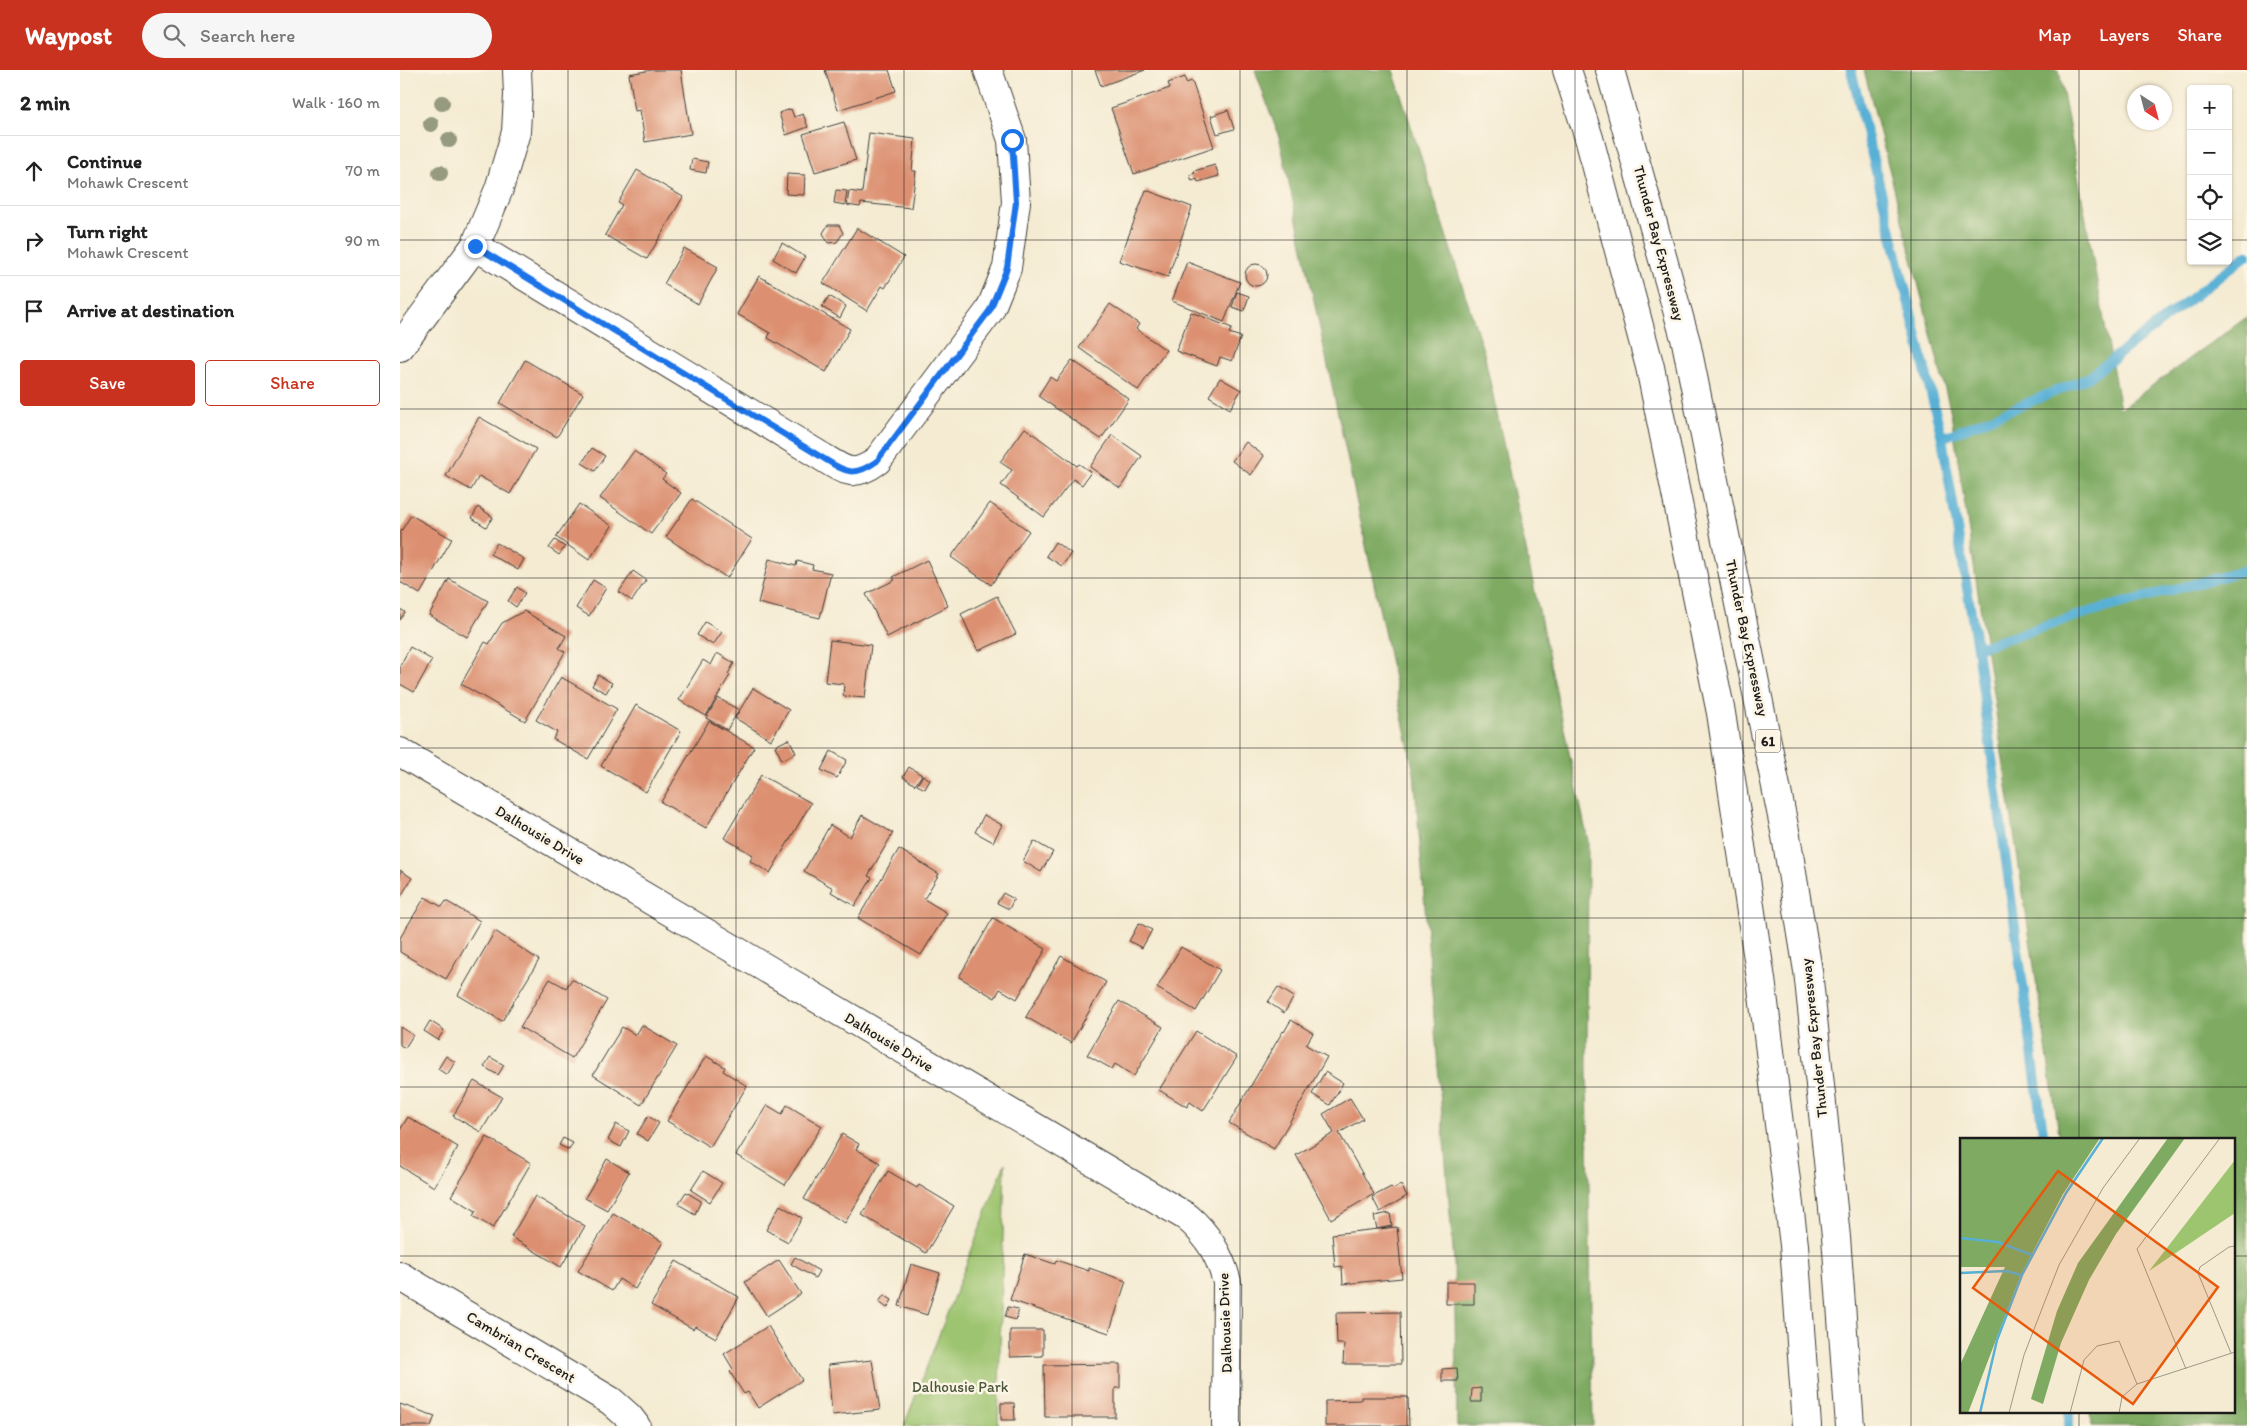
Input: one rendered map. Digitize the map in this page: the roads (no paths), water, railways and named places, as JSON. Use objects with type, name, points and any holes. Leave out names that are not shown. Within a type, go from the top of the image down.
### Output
[{"type":"main road","points":[[400,346],[475,246],[499,189],[516,132],[517,70]]},
{"type":"main road","points":[[475,246],[845,471],[863,471],[877,461],[990,310],[1007,268],[1016,202],[1012,140],[988,70]]},
{"type":"main road","points":[[1567,70],[1589,138],[1650,367],[1721,713],[1761,979],[1794,1244],[1806,1426]]},
{"type":"main road","name":"Thunder Bay Expressway","points":[[1610,70],[1686,342],[1786,836],[1809,981],[1836,1237],[1850,1426]]},
{"type":"main road","name":"Dalhousie Drive","points":[[400,752],[1187,1217],[1202,1230],[1213,1246],[1222,1263],[1226,1282],[1226,1426]]},
{"type":"main road","name":"Cambrian Crescent","points":[[400,1276],[611,1401],[636,1426]]},
{"type":"waterway","points":[[1851,70],[1942,438],[1977,648],[2044,1138]]},
{"type":"waterway","points":[[1942,438],[2088,378],[2247,255]]},
{"type":"waterway","points":[[1977,648],[2089,612],[2247,570]]},
{"type":"waterway","points":[[2069,1414],[2069,1426]]},
{"type":"park label","name":"Dalhousie Park","points":[[960,1387]]}]
